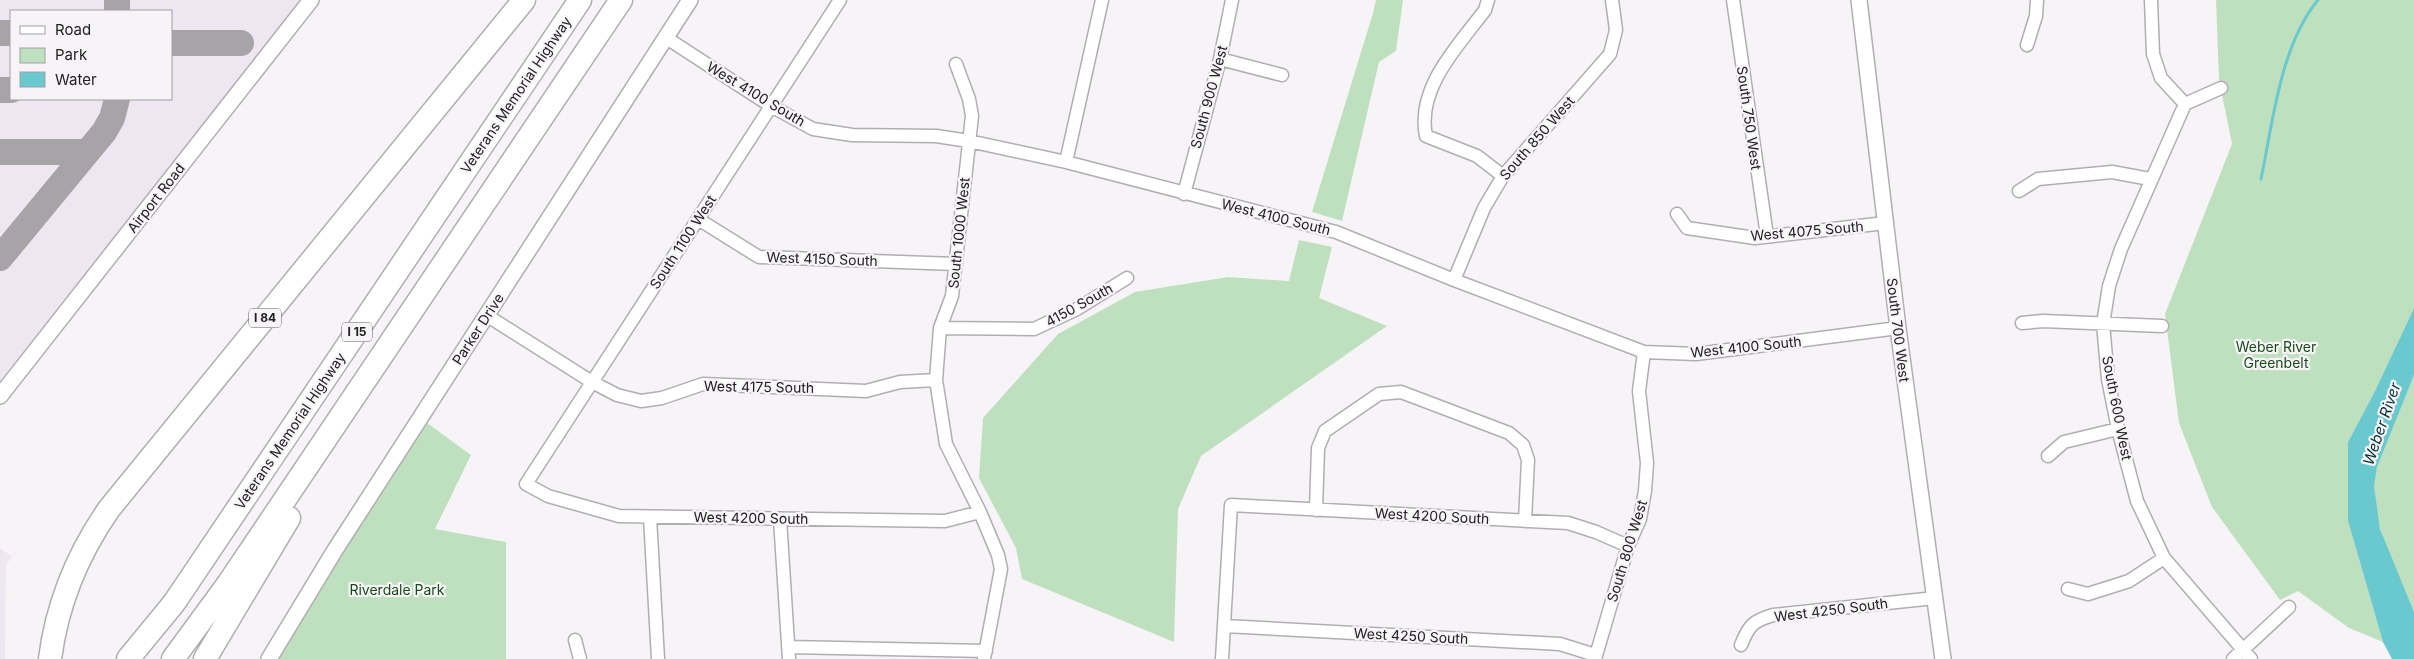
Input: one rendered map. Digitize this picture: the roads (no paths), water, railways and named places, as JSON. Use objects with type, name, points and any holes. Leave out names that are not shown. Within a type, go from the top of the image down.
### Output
[{"type":"highway","name":"I 84","points":[[50,659],[56,624],[66,589],[89,540],[108,509],[524,0]]},
{"type":"highway","name":"Veterans Memorial Highway","points":[[128,659],[174,603],[580,0]]},
{"type":"highway","name":"I 15","points":[[174,659],[228,584],[621,0]]},
{"type":"highway","points":[[205,659],[422,296]]},
{"type":"street","name":"Airport Road","points":[[0,396],[311,0]]},
{"type":"street","name":"Parker Drive","points":[[268,659],[335,550],[690,0]]},
{"type":"street","name":"South 1100 West","points":[[526,484],[840,0]]},
{"type":"street","points":[[1066,162],[1102,0]]},
{"type":"street","name":"South 900 West","points":[[1184,194],[1220,59],[1232,0]]},
{"type":"street","points":[[1488,0],[1485,10],[1432,84],[1422,120],[1426,136],[1477,156],[1502,176]]},
{"type":"street","name":"South 850 West","points":[[1454,280],[1484,208],[1502,176],[1610,54],[1616,30],[1612,0]]},
{"type":"street","name":"South 750 West","points":[[1733,0],[1767,236]]},
{"type":"street","name":"South 700 West","points":[[1860,0],[1898,328],[1944,659]]},
{"type":"street","points":[[2028,45],[2036,16],[2037,0]]},
{"type":"street","points":[[2151,0],[2153,54],[2161,78],[2185,104],[2221,88]]},
{"type":"street","name":"West 4100 South","points":[[665,37],[771,106],[813,129],[852,135],[936,136],[970,141],[1066,162],[1336,232],[1454,280],[1644,352],[1696,354],[1898,328]]},
{"type":"street","points":[[1220,59],[1282,75]]},
{"type":"street","name":"South 1000 West","points":[[956,64],[969,99],[972,116],[952,296],[940,328],[936,380],[946,444],[980,512],[998,555],[1000,569],[985,655]]},
{"type":"street","name":"South 600 West","points":[[2185,104],[2150,179],[2121,249],[2109,286],[2103,324],[2108,379],[2118,429],[2137,501],[2164,558],[2247,654]]},
{"type":"street","points":[[2019,191],[2038,178],[2112,172],[2150,179]]},
{"type":"street","name":"West 4075 South","points":[[1677,214],[1687,228],[1755,238],[1885,223]]},
{"type":"street","name":"West 4150 South","points":[[698,220],[760,258],[956,264]]},
{"type":"street","name":"4150 South","points":[[940,328],[1034,329],[1076,309],[1127,278]]},
{"type":"street","name":"West 4175 South","points":[[486,315],[592,382],[617,395],[641,401],[662,398],[703,384],[866,390],[900,382],[936,380]]},
{"type":"street","points":[[2022,323],[2043,321],[2162,326]]},
{"type":"street","name":"South 800 West","points":[[1595,657],[1628,546],[1640,519],[1645,491],[1647,463],[1639,391],[1644,352]]},
{"type":"street","points":[[1316,510],[1318,448],[1325,431],[1379,394],[1401,392],[1509,433],[1523,445],[1528,460],[1525,521]]},
{"type":"street","points":[[2048,456],[2064,442],[2118,429]]},
{"type":"street","name":"West 4200 South","points":[[526,484],[548,496],[620,516],[945,521],[980,512]]},
{"type":"street","name":"West 4200 South","points":[[1225,626],[1231,505],[1568,523],[1596,532],[1628,546]]},
{"type":"street","points":[[650,517],[658,659]]},
{"type":"street","points":[[780,518],[788,653],[985,655]]},
{"type":"street","points":[[2068,589],[2088,594],[2129,581],[2164,558]]},
{"type":"street","name":"West 4250 South","points":[[1741,645],[1748,628],[1758,620],[1773,615],[1935,598]]},
{"type":"street","points":[[2233,659],[2247,654],[2289,607]]},
{"type":"street","points":[[1222,659],[1225,626]]},
{"type":"street","name":"West 4250 South","points":[[1225,626],[1560,644],[1595,657]]},
{"type":"street","points":[[575,640],[580,659]]},
{"type":"water","name":"Weber River","points":[[2414,308],[2414,375],[2377,467],[2374,486],[2380,529],[2414,612],[2414,659],[2392,659],[2383,642],[2348,521],[2348,442],[2374,393]]},
{"type":"waterway","points":[[2261,179],[2274,109],[2286,62],[2305,19],[2318,0]]},
{"type":"park label","name":"Weber River Greenbelt","points":[[2276,356]]},
{"type":"park label","name":"Riverdale Park","points":[[397,590]]}]
